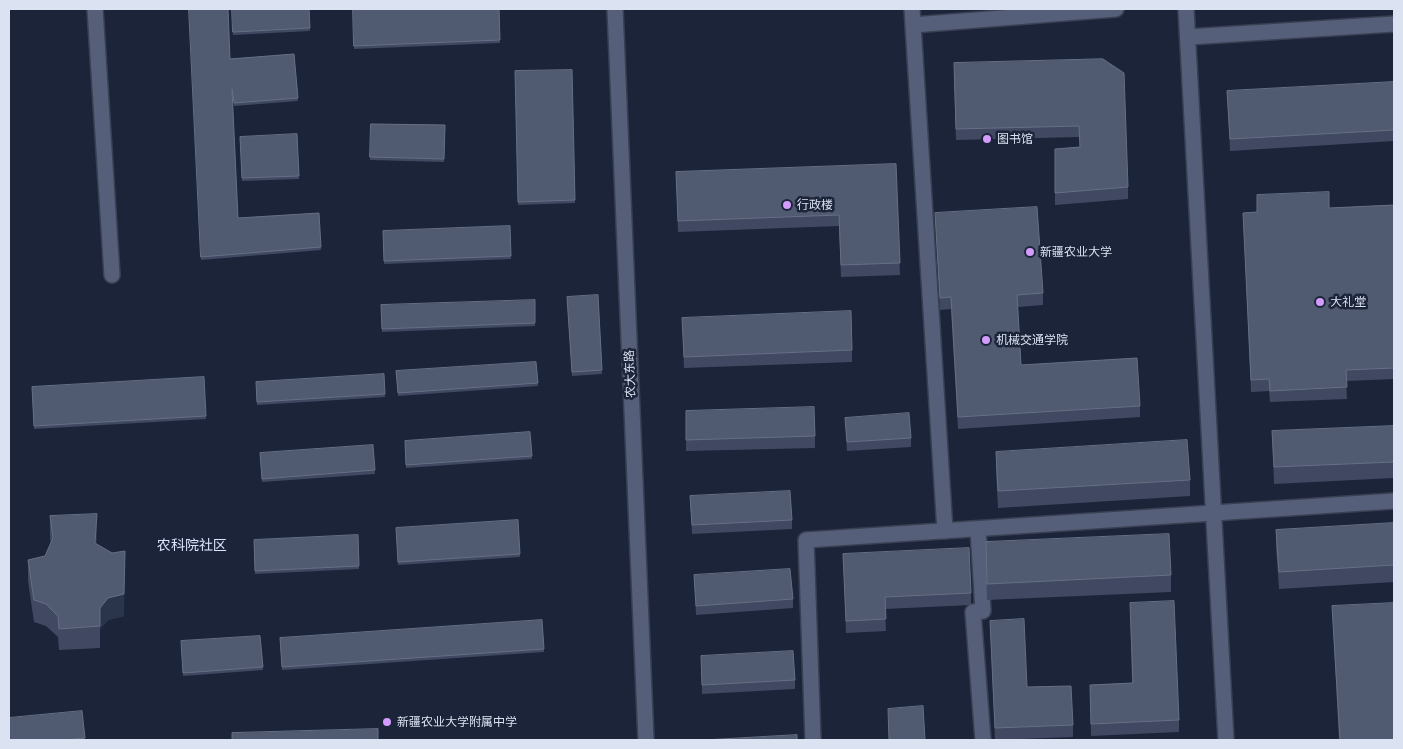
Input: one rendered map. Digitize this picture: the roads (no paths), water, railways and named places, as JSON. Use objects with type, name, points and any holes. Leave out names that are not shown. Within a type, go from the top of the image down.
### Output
[{"type":"street","points":[[95,9],[112,275]]},
{"type":"street","name":"农大东路","points":[[615,9],[646,740]]},
{"type":"street","points":[[912,9],[945,531]]},
{"type":"street","points":[[913,26],[1116,9]]},
{"type":"street","points":[[1186,9],[1226,740]]},
{"type":"street","points":[[1188,37],[1394,24]]},
{"type":"street","points":[[813,740],[806,540],[1394,501]]},
{"type":"street","points":[[978,529],[983,611],[973,612],[983,740]]},
{"type":"place","name":"图书馆","points":[[987,139]]},
{"type":"place","name":"行政楼","points":[[787,205]]},
{"type":"place","name":"新疆农业大学","points":[[1030,252]]},
{"type":"place","name":"大礼堂","points":[[1320,302]]},
{"type":"place","name":"机械交通学院","points":[[986,340]]},
{"type":"place","name":"新疆农业大学附属中学","points":[[387,722]]},
{"type":"district","name":"农科院社区","points":[[192,545]]}]
